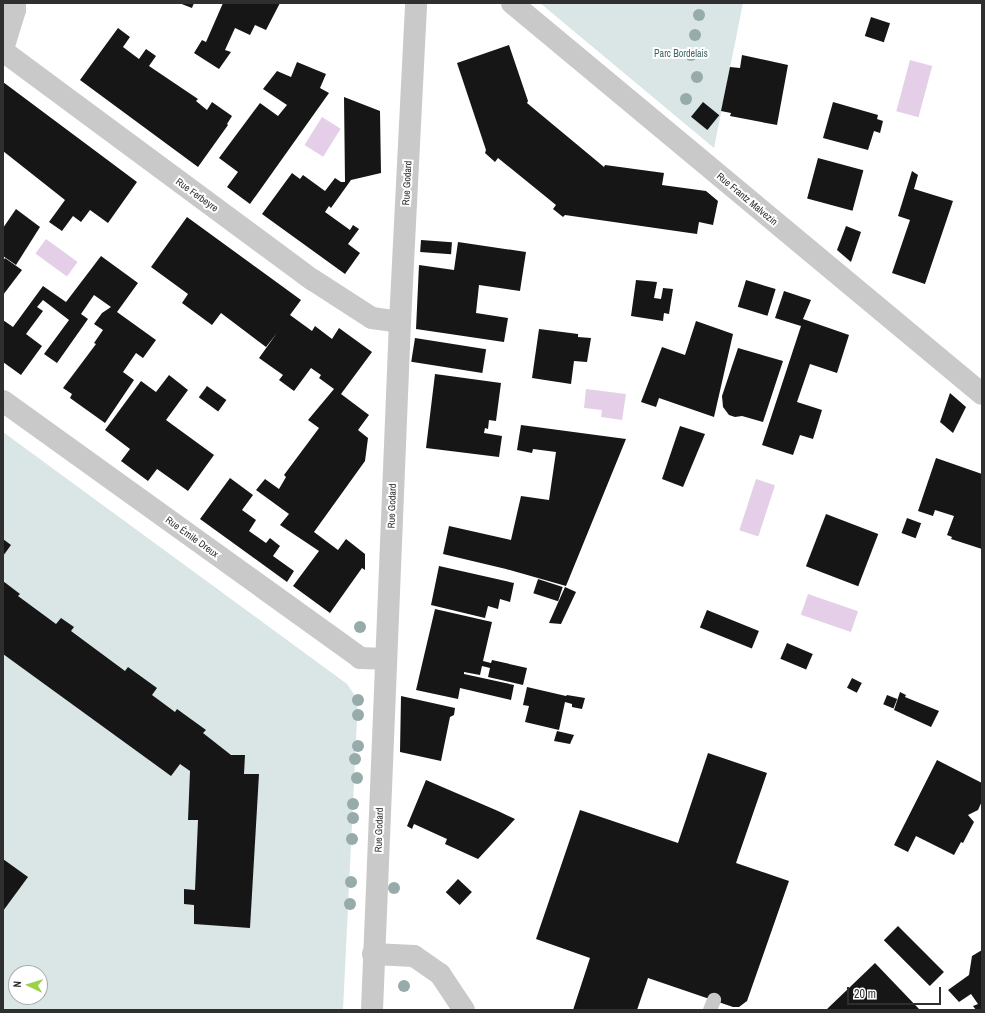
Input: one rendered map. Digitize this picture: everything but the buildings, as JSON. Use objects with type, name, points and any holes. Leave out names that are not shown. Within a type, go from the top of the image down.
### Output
[{"type":"street","points":[[3,50],[15,10],[15,3]]},
{"type":"street","name":"Rue Godard","points":[[372,1010],[373,954],[400,322],[416,3]]},
{"type":"street","name":"Rue Frantz Malvezin","points":[[512,3],[982,394]]},
{"type":"street","name":"Rue Ferbeyre","points":[[3,50],[313,280],[372,318],[400,322]]},
{"type":"street","name":"Rue Émile Dreux","points":[[3,401],[360,658],[386,659]]},
{"type":"street","points":[[373,954],[414,956],[440,974],[464,1010]]},
{"type":"green space","name":"Parc Bordelais","points":[[540,3],[743,3],[714,148]]},
{"type":"green space","points":[[3,432],[347,684],[358,700],[343,1010],[3,1010]]},
{"type":"shaded area","points":[[910,60],[932,66],[918,117],[896,111]]},
{"type":"shaded area","points":[[322,117],[341,129],[323,157],[305,145]]},
{"type":"shaded area","points":[[46,239],[78,262],[67,276],[35,254]]},
{"type":"shaded area","points":[[586,389],[626,394],[622,420],[601,417],[602,410],[584,408]]},
{"type":"shaded area","points":[[756,479],[775,485],[758,537],[739,530]]},
{"type":"shaded area","points":[[808,594],[858,611],[851,632],[801,615]]}]
